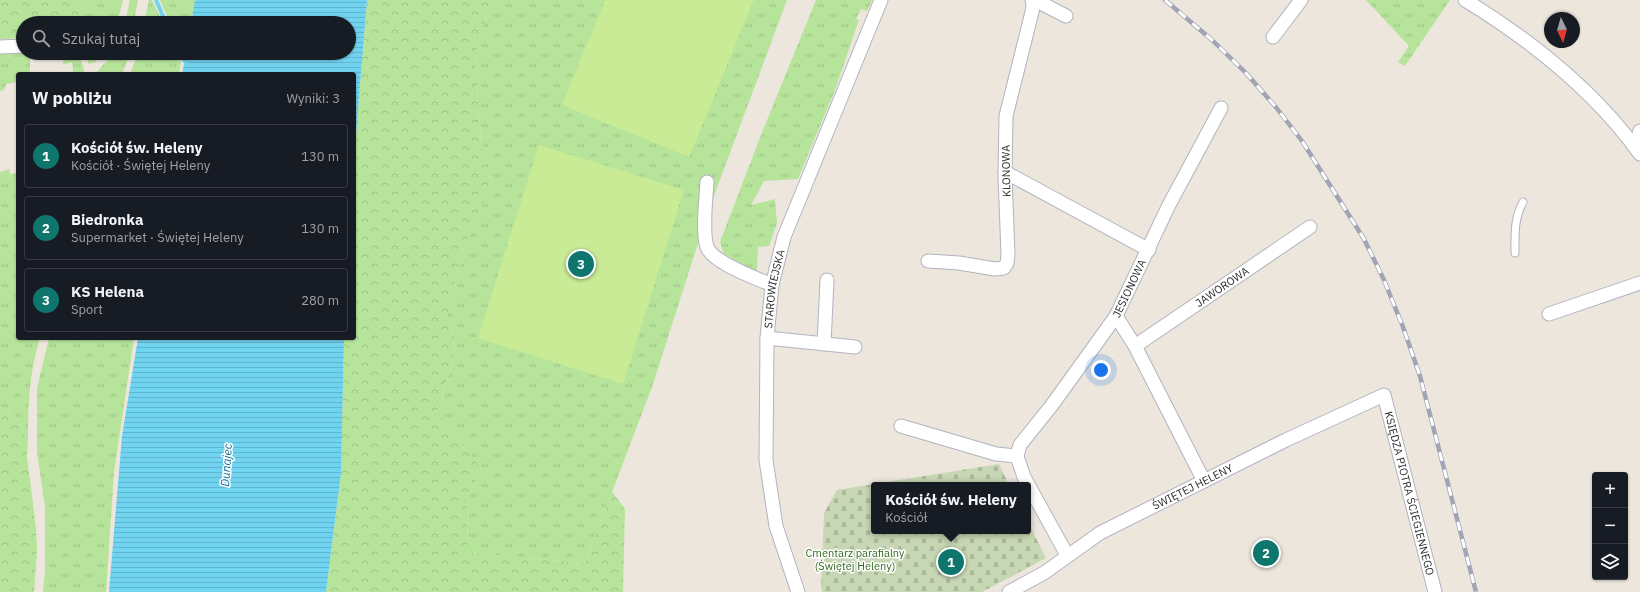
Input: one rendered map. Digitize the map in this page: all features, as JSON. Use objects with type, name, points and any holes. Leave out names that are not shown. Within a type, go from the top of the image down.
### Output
[{"type":"street","name":"STAROWIEJSKA","points":[[798,592],[776,526],[769,491],[766,460],[767,338],[772,285],[784,238],[881,0]]},
{"type":"street","name":"KLONOWA","points":[[928,261],[959,263],[995,269],[1004,268],[1007,263],[1005,172],[1006,116],[1032,12],[1033,0],[1066,16]]},
{"type":"street","points":[[1273,37],[1301,0]]},
{"type":"street","points":[[1465,0],[1503,24],[1557,65],[1596,102],[1638,150]]},
{"type":"street","points":[[0,48],[16,47]]},
{"type":"street","name":"JESIONOWA","points":[[1017,456],[1020,445],[1052,405],[1116,316],[1149,250],[1169,205],[1221,108]]},
{"type":"street","points":[[1638,150],[1640,131]]},
{"type":"street","points":[[1005,172],[1149,250]]},
{"type":"street","points":[[707,182],[705,239],[707,248],[714,256],[724,263],[772,285]]},
{"type":"street","name":"JAWOROWA","points":[[1135,346],[1310,227]]},
{"type":"street","points":[[824,344],[827,280]]},
{"type":"street","points":[[1549,314],[1638,288]]},
{"type":"street","points":[[1116,316],[1135,346],[1204,481]]},
{"type":"street","points":[[767,338],[855,347]]},
{"type":"street","name":"ŚWIĘTEJ HELENY","points":[[1009,592],[1044,573],[1067,555],[1100,533],[1286,440],[1384,395]]},
{"type":"street","name":"KSIĘDZA PIOTRA ŚCIEGIENNEGO","points":[[1384,395],[1435,592]]},
{"type":"street","points":[[901,426],[996,454],[1017,456],[1027,482]]},
{"type":"street","points":[[1031,490],[1067,555]]},
{"type":"lane","points":[[1515,253],[1517,213],[1523,202]]},
{"type":"green space","points":[[0,0],[84,0],[81,9],[81,16],[16,16],[16,38],[0,39]]},
{"type":"green space","points":[[84,0],[123,0],[119,16],[81,16],[81,9]]},
{"type":"green space","points":[[130,0],[138,0],[135,16],[127,16]]},
{"type":"green space","points":[[149,0],[152,0],[160,16],[146,16]]},
{"type":"green space","points":[[160,0],[195,0],[192,16],[167,16]]},
{"type":"green space","points":[[367,0],[490,0],[476,52],[478,109],[483,152],[492,182],[461,255],[447,318],[454,336],[453,361],[437,412],[482,469],[467,498],[468,553],[585,563],[612,492],[625,509],[623,592],[326,592],[341,473],[344,340],[356,340],[356,134]]},
{"type":"green space","points":[[490,0],[787,0],[709,209],[652,387],[585,563],[468,553],[467,498],[482,469],[437,413],[453,361],[454,336],[447,318],[461,255],[492,182],[483,152],[478,109],[476,52]]},
{"type":"green space","points":[[605,0],[754,0],[689,157],[562,105]]},
{"type":"green space","points":[[816,0],[872,0],[867,11],[861,9],[856,19],[859,20],[835,90],[798,179],[764,181],[751,205],[775,199],[777,223],[769,246],[758,247],[757,273],[724,254],[720,242],[761,135]]},
{"type":"green space","points":[[1366,0],[1450,0],[1405,66],[1398,62],[1409,46]]},
{"type":"green space","points":[[16,51],[16,60],[30,60],[30,72],[16,72],[16,82],[6,84],[4,90],[0,91],[0,54]]},
{"type":"green space","points":[[64,60],[80,60],[84,72],[73,72],[72,62],[63,65]]},
{"type":"green space","points":[[87,60],[97,60],[96,62],[89,64]]},
{"type":"green space","points":[[108,60],[127,60],[123,72],[97,72]]},
{"type":"green space","points":[[135,60],[180,60],[181,62],[179,72],[131,72]]},
{"type":"green space","points":[[539,145],[684,190],[623,384],[478,338]]},
{"type":"green space","points":[[10,169],[10,174],[16,173],[16,340],[39,340],[31,377],[28,442],[17,417],[2,408],[0,409],[0,172]]},
{"type":"green space","points":[[49,340],[134,340],[114,472],[106,592],[43,592],[45,571],[45,506],[37,452],[37,388]]},
{"type":"green space","points":[[2,408],[17,417],[28,442],[27,456],[36,528],[37,551],[34,592],[0,592],[0,409]]},
{"type":"green space","name":"Cmentarz parafialny (Świętej Heleny)","points":[[999,464],[1008,482],[887,482]]},
{"type":"green space","name":"Cmentarz parafialny (Świętej Heleny)","points":[[871,485],[871,534],[1031,534],[1031,528],[1046,558],[982,592],[822,592],[824,513],[837,490]]},
{"type":"water","points":[[195,0],[367,0],[356,134],[356,72],[182,72],[185,60],[356,60],[356,16],[192,16]]},
{"type":"water","name":"Dunajec","points":[[138,340],[344,340],[341,473],[326,592],[109,592],[122,436]]},
{"type":"waterway","points":[[156,0],[163,16]]},
{"type":"waterway","points":[[184,60],[187,64]]},
{"type":"railway","points":[[1165,0],[1212,40],[1245,72],[1275,106],[1302,141],[1364,239],[1384,280],[1403,327],[1420,376],[1476,592]]},
{"type":"place","name":"KS Helena","points":[[581,264]]},
{"type":"place","name":"Biedronka","points":[[1266,553]]},
{"type":"place","name":"Kościół św. Heleny","points":[[951,562]]}]
